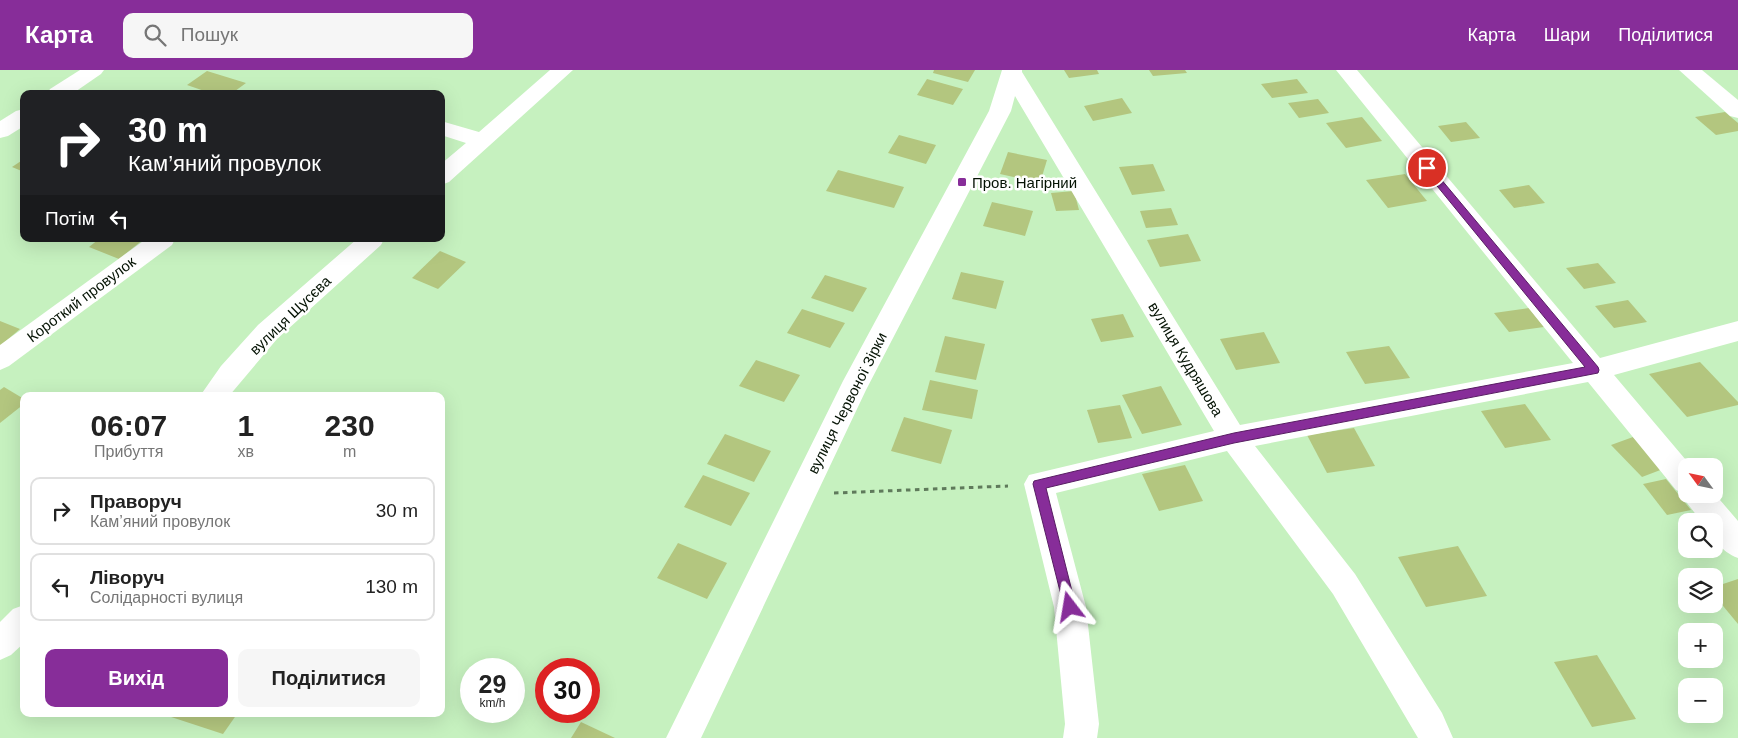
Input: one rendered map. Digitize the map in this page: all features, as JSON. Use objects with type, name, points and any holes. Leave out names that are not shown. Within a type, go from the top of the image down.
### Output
[{"type":"street","points":[[63,90],[94,70]]},
{"type":"street","points":[[445,173],[563,70]]},
{"type":"street","points":[[1346,70],[1678,471]]},
{"type":"street","points":[[1689,70],[1738,111]]},
{"type":"street","name":"вулиця Кудряшова","points":[[1012,72],[1234,438],[1344,584],[1430,725],[1436,738]]},
{"type":"street","name":"вулиця Червоної Зірки","points":[[683,738],[800,494],[853,389],[1000,111],[1012,72]]},
{"type":"street","points":[[0,131],[20,118]]},
{"type":"street","points":[[445,129],[482,140]]},
{"type":"street","name":"Короткий провулок","points":[[0,359],[159,242]]},
{"type":"street","name":"вулиця Щусєва","points":[[217,392],[251,351],[289,313],[369,242]]},
{"type":"street","points":[[1080,738],[1082,724],[1070,607],[1039,484],[1234,438],[1594,370],[1738,331]]},
{"type":"street","points":[[1704,503],[1738,544]]},
{"type":"street","points":[[0,644],[20,624]]},
{"type":"path","points":[[800,494],[1039,484]]},
{"type":"building","points":[[934,70],[975,70],[968,82],[933,73]]},
{"type":"building","points":[[1064,70],[1097,70],[1099,74],[1069,78]]},
{"type":"building","points":[[1149,70],[1185,70],[1187,73],[1153,76]]},
{"type":"building","points":[[207,71],[246,83],[236,90],[201,90],[187,85]]},
{"type":"building","points":[[927,79],[963,89],[953,105],[917,95]]},
{"type":"building","points":[[1297,79],[1308,93],[1272,98],[1261,84]]},
{"type":"building","points":[[1122,98],[1132,113],[1093,121],[1084,106]]},
{"type":"building","points":[[1318,99],[1329,113],[1299,118],[1288,103]]},
{"type":"building","points":[[1725,112],[1738,123],[1738,131],[1716,135],[1695,117]]},
{"type":"building","points":[[1362,117],[1382,141],[1346,148],[1326,123]]},
{"type":"building","points":[[1466,122],[1480,138],[1451,142],[1438,126]]},
{"type":"building","points":[[899,135],[936,145],[926,164],[888,153]]},
{"type":"building","points":[[1008,152],[1047,160],[1040,183],[1000,174]]},
{"type":"building","points":[[20,162],[20,170],[12,167]]},
{"type":"building","points":[[1153,164],[1165,191],[1132,195],[1119,167]]},
{"type":"building","points":[[838,170],[904,187],[894,208],[826,191]]},
{"type":"building","points":[[1405,174],[1427,201],[1388,208],[1366,180]]},
{"type":"building","points":[[1529,185],[1545,203],[1514,208],[1499,190]]},
{"type":"building","points":[[1074,191],[1079,210],[1056,211],[1051,193]]},
{"type":"building","points":[[992,202],[1033,211],[1025,236],[983,226]]},
{"type":"building","points":[[1171,208],[1178,225],[1146,228],[1140,211]]},
{"type":"building","points":[[1188,234],[1201,261],[1160,267],[1147,240]]},
{"type":"building","points":[[95,242],[140,242],[119,259],[89,247]]},
{"type":"building","points":[[440,251],[466,262],[438,289],[412,278]]},
{"type":"building","points":[[1598,263],[1616,283],[1584,289],[1566,268]]},
{"type":"building","points":[[961,272],[1004,281],[996,309],[952,299]]},
{"type":"building","points":[[825,275],[867,288],[853,312],[811,298]]},
{"type":"building","points":[[1628,300],[1647,322],[1614,328],[1595,306]]},
{"type":"building","points":[[1529,308],[1544,327],[1509,332],[1494,313]]},
{"type":"building","points":[[802,309],[845,323],[830,348],[787,333]]},
{"type":"building","points":[[1123,314],[1134,337],[1101,342],[1091,319]]},
{"type":"building","points":[[0,321],[20,329],[0,346]]},
{"type":"building","points":[[1264,332],[1280,363],[1236,370],[1220,339]]},
{"type":"building","points":[[945,336],[985,344],[976,380],[935,372]]},
{"type":"building","points":[[1389,346],[1410,378],[1365,384],[1346,352]]},
{"type":"building","points":[[756,360],[800,375],[784,402],[739,386]]},
{"type":"building","points":[[1700,362],[1738,402],[1738,405],[1687,417],[1649,374]]},
{"type":"building","points":[[930,380],[978,390],[972,419],[922,410]]},
{"type":"building","points":[[1161,386],[1182,425],[1142,434],[1122,395]]},
{"type":"building","points":[[4,387],[20,397],[20,407],[0,423],[0,390]]},
{"type":"building","points":[[1525,404],[1551,440],[1505,448],[1481,411]]},
{"type":"building","points":[[1120,405],[1132,438],[1098,443],[1087,410]]},
{"type":"building","points":[[904,417],[952,430],[941,464],[891,451]]},
{"type":"building","points":[[1354,428],[1375,466],[1327,473],[1307,435]]},
{"type":"building","points":[[725,434],[771,451],[754,482],[707,464]]},
{"type":"building","points":[[1633,437],[1663,469],[1642,477],[1611,445]]},
{"type":"building","points":[[1185,465],[1203,501],[1159,511],[1142,474]]},
{"type":"building","points":[[703,475],[750,493],[731,526],[684,507]]},
{"type":"building","points":[[1666,479],[1678,494],[1678,503],[1685,503],[1691,510],[1667,515],[1643,484]]},
{"type":"building","points":[[678,543],[727,563],[707,599],[657,578]]},
{"type":"building","points":[[1458,546],[1487,596],[1426,607],[1398,557]]},
{"type":"building","points":[[1738,579],[1738,624],[1723,606],[1723,584]]},
{"type":"building","points":[[1597,655],[1636,719],[1592,727],[1554,662]]},
{"type":"building","points":[[171,717],[235,717],[223,734]]},
{"type":"building","points":[[580,723],[583,723],[615,738],[571,738]]},
{"type":"place","name":"Пров. Нагірний","points":[[962,182]]},
{"type":"route","points":[[1070,607],[1039,484],[1234,438],[1594,370],[1427,168]]}]
